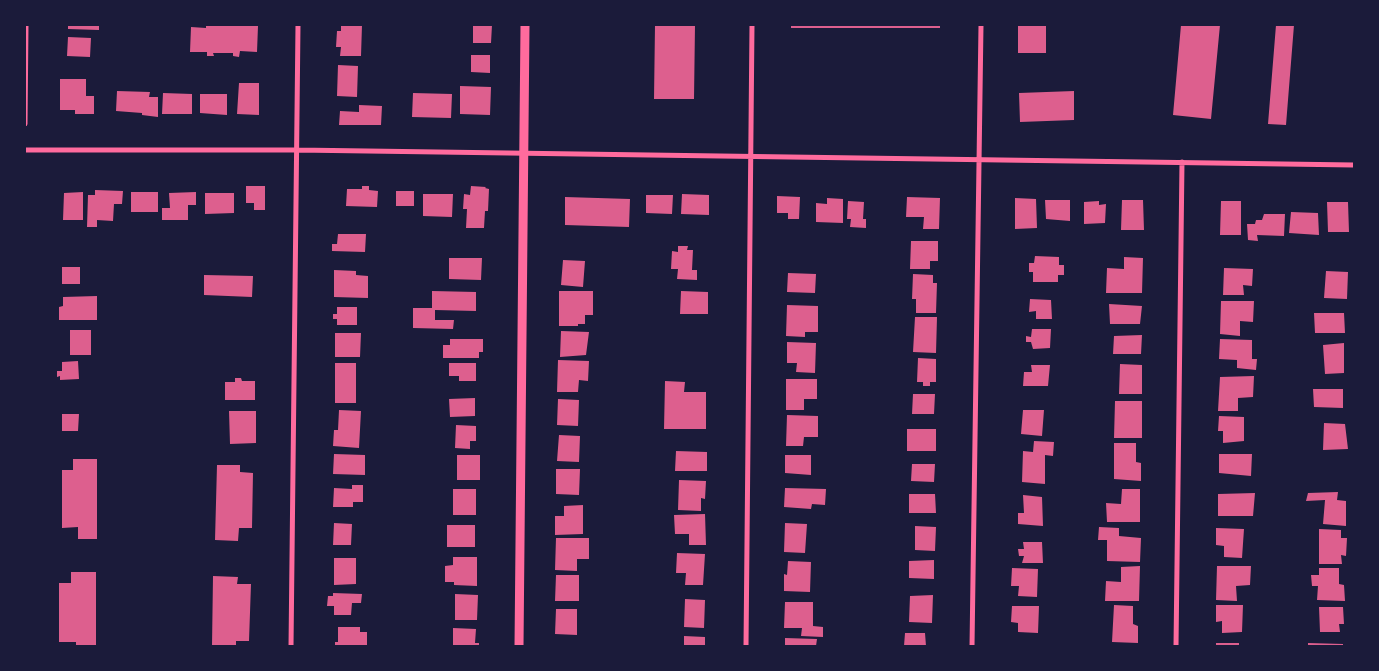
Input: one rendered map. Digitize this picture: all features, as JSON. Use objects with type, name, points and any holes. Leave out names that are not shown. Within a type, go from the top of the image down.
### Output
[{"type":"street","points":[[25,124],[26,25]]},
{"type":"street","points":[[292,646],[298,25]]},
{"type":"street","points":[[519,646],[525,25]]},
{"type":"street","points":[[746,646],[752,25]]},
{"type":"street","points":[[972,646],[981,25]]},
{"type":"street","points":[[25,150],[297,150],[979,158],[1354,165]]},
{"type":"street","points":[[1176,646],[1182,162]]},
{"type":"building","points":[[68,25],[99,25],[99,30],[68,29]]},
{"type":"building","points":[[206,25],[258,26],[257,52],[240,51],[239,57],[233,56],[233,53],[213,53],[214,56],[207,56],[207,52],[190,52],[191,27],[206,28]]},
{"type":"building","points":[[341,25],[362,25],[361,56],[340,56],[341,47],[336,47],[337,31],[341,31]]},
{"type":"building","points":[[473,25],[492,25],[491,43],[473,43]]},
{"type":"building","points":[[655,25],[695,25],[694,99],[654,99]]},
{"type":"building","points":[[791,25],[940,25],[940,28],[791,28]]},
{"type":"building","points":[[1018,25],[1046,25],[1046,53],[1018,53]]},
{"type":"building","points":[[1181,25],[1220,25],[1211,119],[1173,115]]},
{"type":"building","points":[[1276,25],[1294,25],[1286,125],[1268,124]]},
{"type":"building","points":[[68,37],[91,38],[90,57],[67,56]]},
{"type":"building","points":[[471,55],[490,55],[490,73],[471,72]]},
{"type":"building","points":[[338,65],[358,66],[357,97],[337,96]]},
{"type":"building","points":[[60,79],[86,79],[86,96],[94,96],[94,114],[75,114],[75,110],[60,110]]},
{"type":"building","points":[[239,83],[259,83],[259,115],[237,114]]},
{"type":"building","points":[[460,86],[491,87],[490,115],[460,114]]},
{"type":"building","points":[[117,91],[150,92],[149,97],[158,97],[158,117],[142,115],[142,113],[116,111]]},
{"type":"building","points":[[1074,91],[1074,120],[1020,122],[1019,93]]},
{"type":"building","points":[[163,93],[192,94],[192,114],[162,114]]},
{"type":"building","points":[[413,93],[452,94],[451,118],[412,117]]},
{"type":"building","points":[[200,94],[227,94],[227,115],[200,113]]},
{"type":"building","points":[[359,105],[382,106],[381,125],[339,125],[340,111],[359,112]]},
{"type":"building","points":[[246,186],[265,186],[265,210],[254,210],[254,203],[246,203]]},
{"type":"building","points":[[362,186],[369,186],[369,190],[378,191],[377,207],[346,206],[347,189],[362,189]]},
{"type":"building","points":[[471,186],[489,189],[488,211],[485,211],[484,228],[466,228],[467,209],[463,209],[464,194],[470,195]]},
{"type":"building","points":[[95,190],[123,191],[122,204],[114,204],[113,221],[97,220],[97,227],[87,227],[88,195],[95,195]]},
{"type":"building","points":[[396,191],[414,191],[414,206],[396,206]]},
{"type":"building","points":[[83,192],[83,220],[63,220],[64,193]]},
{"type":"building","points":[[131,192],[158,192],[158,212],[131,212]]},
{"type":"building","points":[[196,192],[196,205],[188,205],[188,220],[162,220],[162,208],[170,208],[169,193]]},
{"type":"building","points":[[205,193],[234,193],[234,213],[205,214]]},
{"type":"building","points":[[423,194],[453,194],[452,217],[423,216]]},
{"type":"building","points":[[682,194],[709,195],[709,215],[681,214]]},
{"type":"building","points":[[646,195],[673,195],[672,214],[646,213]]},
{"type":"building","points":[[777,196],[800,197],[799,219],[788,219],[788,213],[777,213]]},
{"type":"building","points":[[565,197],[630,199],[629,227],[565,225]]},
{"type":"building","points":[[907,197],[940,198],[939,229],[923,229],[924,217],[906,217]]},
{"type":"building","points":[[827,198],[843,199],[843,223],[816,222],[816,203],[827,204]]},
{"type":"building","points":[[1015,198],[1036,199],[1037,228],[1015,229]]},
{"type":"building","points":[[1045,200],[1070,200],[1070,221],[1046,219]]},
{"type":"building","points":[[1122,200],[1143,200],[1144,230],[1121,230]]},
{"type":"building","points":[[848,201],[864,202],[863,219],[866,219],[866,228],[850,227],[851,219],[847,219]]},
{"type":"building","points":[[1099,201],[1099,205],[1106,204],[1105,223],[1084,224],[1084,202]]},
{"type":"building","points":[[1221,201],[1241,201],[1241,235],[1220,235]]},
{"type":"building","points":[[1327,202],[1348,202],[1349,232],[1328,232]]},
{"type":"building","points":[[1291,212],[1318,213],[1319,235],[1289,233]]},
{"type":"building","points":[[1264,214],[1285,214],[1284,236],[1257,235],[1258,241],[1248,240],[1247,224],[1255,224],[1256,220],[1262,220]]},
{"type":"building","points":[[338,234],[366,234],[365,252],[332,251],[332,244],[337,244]]},
{"type":"building","points":[[911,241],[938,241],[938,261],[930,261],[930,269],[910,269]]},
{"type":"building","points":[[678,246],[688,246],[687,250],[693,250],[692,270],[697,270],[697,280],[677,279],[678,269],[671,269],[672,251],[678,252]]},
{"type":"building","points":[[1035,256],[1059,257],[1059,265],[1064,265],[1064,275],[1058,275],[1058,282],[1033,282],[1033,272],[1029,272],[1029,263],[1034,263]]},
{"type":"building","points":[[1124,257],[1143,258],[1142,293],[1106,293],[1107,268],[1124,269]]},
{"type":"building","points":[[449,258],[482,258],[481,280],[449,279]]},
{"type":"building","points":[[563,260],[585,261],[583,287],[561,285]]},
{"type":"building","points":[[62,267],[80,267],[80,284],[62,284]]},
{"type":"building","points":[[1224,268],[1253,269],[1252,286],[1243,285],[1244,295],[1223,295]]},
{"type":"building","points":[[334,270],[356,271],[356,275],[368,276],[368,298],[334,297]]},
{"type":"building","points":[[1326,271],[1348,272],[1347,299],[1324,298]]},
{"type":"building","points":[[788,273],[816,274],[815,293],[787,292]]},
{"type":"building","points":[[913,274],[933,275],[933,283],[937,283],[936,313],[916,313],[916,299],[912,299]]},
{"type":"building","points":[[204,275],[253,276],[252,297],[204,295]]},
{"type":"building","points":[[432,291],[476,292],[476,311],[435,310],[435,320],[454,320],[453,329],[413,328],[413,308],[432,308]]},
{"type":"building","points":[[559,291],[593,291],[593,315],[585,315],[585,324],[559,326]]},
{"type":"building","points":[[681,291],[708,292],[708,314],[680,314]]},
{"type":"building","points":[[97,296],[97,320],[59,320],[59,307],[63,306],[63,297]]},
{"type":"building","points":[[1030,299],[1051,300],[1052,319],[1036,319],[1036,311],[1029,312]]},
{"type":"building","points":[[1221,301],[1254,301],[1253,322],[1240,321],[1240,336],[1220,334]]},
{"type":"building","points":[[1109,304],[1142,306],[1140,324],[1110,324]]},
{"type":"building","points":[[787,305],[818,306],[818,332],[805,332],[805,337],[786,336]]},
{"type":"building","points":[[337,307],[357,307],[357,325],[337,325],[337,319],[333,319],[333,314],[337,314]]},
{"type":"building","points":[[1314,313],[1344,313],[1345,333],[1315,333]]},
{"type":"building","points":[[915,317],[937,317],[936,353],[913,352]]},
{"type":"building","points":[[1032,329],[1051,329],[1050,348],[1033,349],[1031,342],[1026,342],[1026,336],[1031,337]]},
{"type":"building","points":[[70,330],[91,330],[91,355],[70,355]]},
{"type":"building","points":[[561,331],[589,332],[586,355],[560,357]]},
{"type":"building","points":[[335,333],[361,333],[360,357],[335,357]]},
{"type":"building","points":[[1142,335],[1141,354],[1113,354],[1114,336]]},
{"type":"building","points":[[450,339],[483,339],[483,352],[479,352],[479,358],[443,358],[443,345],[450,345]]},
{"type":"building","points":[[1220,339],[1252,340],[1252,359],[1257,359],[1256,370],[1237,368],[1237,360],[1219,359]]},
{"type":"building","points":[[787,342],[816,343],[815,373],[796,372],[797,363],[787,363]]},
{"type":"building","points":[[1344,343],[1344,373],[1325,374],[1323,345]]},
{"type":"building","points":[[918,358],[936,359],[936,382],[930,382],[930,386],[923,386],[923,382],[917,382]]},
{"type":"building","points":[[558,360],[589,361],[588,381],[579,380],[578,392],[557,392]]},
{"type":"building","points":[[78,361],[79,379],[60,380],[60,376],[57,377],[57,371],[62,371],[62,362]]},
{"type":"building","points":[[335,363],[356,363],[356,403],[335,403]]},
{"type":"building","points":[[449,363],[476,363],[476,381],[459,381],[459,376],[449,376]]},
{"type":"building","points":[[1120,364],[1142,365],[1142,394],[1119,394]]},
{"type":"building","points":[[1031,365],[1050,365],[1048,386],[1023,386],[1024,372],[1032,372]]},
{"type":"building","points":[[1254,376],[1253,397],[1238,398],[1238,411],[1218,411],[1220,377]]},
{"type":"building","points":[[235,378],[241,378],[242,381],[255,381],[255,400],[225,400],[225,382],[235,382]]},
{"type":"building","points":[[786,379],[817,379],[817,399],[804,399],[804,410],[786,410]]},
{"type":"building","points":[[665,381],[685,382],[684,392],[706,392],[706,429],[664,429]]},
{"type":"building","points":[[1313,389],[1343,389],[1343,408],[1314,407]]},
{"type":"building","points":[[913,394],[935,394],[934,414],[912,414]]},
{"type":"building","points":[[475,398],[475,416],[450,417],[449,399]]},
{"type":"building","points":[[558,399],[579,400],[578,426],[557,425]]},
{"type":"building","points":[[1115,401],[1142,401],[1142,438],[1114,438]]},
{"type":"building","points":[[339,410],[361,411],[359,448],[333,446],[334,430],[338,430]]},
{"type":"building","points":[[1023,410],[1044,410],[1042,436],[1021,434]]},
{"type":"building","points":[[229,411],[256,411],[256,443],[230,444]]},
{"type":"building","points":[[62,414],[79,414],[78,431],[62,431]]},
{"type":"building","points":[[787,415],[818,416],[818,437],[804,437],[803,446],[786,446]]},
{"type":"building","points":[[1219,416],[1244,417],[1244,441],[1223,443],[1223,431],[1218,431]]},
{"type":"building","points":[[1324,423],[1345,424],[1348,449],[1323,450]]},
{"type":"building","points":[[456,425],[476,426],[476,441],[470,441],[470,449],[455,448]]},
{"type":"building","points":[[907,429],[936,429],[936,451],[907,451]]},
{"type":"building","points":[[559,435],[580,436],[579,462],[557,461]]},
{"type":"building","points":[[1034,441],[1054,442],[1053,456],[1045,455],[1045,484],[1022,482],[1023,451],[1033,452]]},
{"type":"building","points":[[1114,443],[1136,443],[1136,462],[1141,463],[1141,481],[1114,479]]},
{"type":"building","points":[[676,451],[707,452],[707,471],[675,471]]},
{"type":"building","points":[[334,454],[365,455],[365,475],[333,474]]},
{"type":"building","points":[[1219,454],[1252,454],[1251,476],[1219,473]]},
{"type":"building","points":[[457,455],[480,455],[480,480],[457,480]]},
{"type":"building","points":[[785,455],[811,455],[811,475],[785,473]]},
{"type":"building","points":[[73,459],[97,459],[97,539],[78,539],[78,527],[62,528],[62,470],[73,470]]},
{"type":"building","points":[[912,464],[935,464],[934,482],[911,481]]},
{"type":"building","points":[[217,465],[240,465],[240,472],[253,473],[252,528],[239,528],[238,541],[215,540]]},
{"type":"building","points":[[556,469],[580,469],[579,495],[556,494]]},
{"type":"building","points":[[679,480],[706,481],[705,499],[701,498],[701,511],[678,510]]},
{"type":"building","points":[[352,485],[363,485],[363,502],[353,502],[353,507],[333,507],[334,488],[352,489]]},
{"type":"building","points":[[785,488],[826,489],[825,505],[812,504],[811,509],[784,507]]},
{"type":"building","points":[[453,489],[476,489],[476,515],[453,515]]},
{"type":"building","points":[[1122,489],[1140,489],[1140,522],[1107,522],[1106,503],[1121,504]]},
{"type":"building","points":[[1338,492],[1337,500],[1346,501],[1346,526],[1323,524],[1325,500],[1306,501],[1308,493]]},
{"type":"building","points":[[1255,493],[1253,516],[1218,516],[1218,494]]},
{"type":"building","points":[[909,494],[935,494],[936,513],[909,513]]},
{"type":"building","points":[[1023,495],[1042,497],[1043,526],[1018,524],[1018,513],[1024,513]]},
{"type":"building","points":[[583,505],[583,534],[555,535],[555,516],[564,516],[564,506]]},
{"type":"building","points":[[705,514],[706,545],[689,545],[689,534],[675,534],[674,515]]},
{"type":"building","points":[[334,523],[352,524],[351,545],[333,545]]},
{"type":"building","points":[[785,523],[807,524],[805,553],[784,552]]},
{"type":"building","points":[[447,525],[475,525],[475,547],[447,547]]},
{"type":"building","points":[[915,526],[936,527],[935,551],[915,550]]},
{"type":"building","points":[[1099,527],[1119,528],[1119,536],[1141,538],[1140,562],[1107,561],[1107,540],[1098,540]]},
{"type":"building","points":[[1216,528],[1244,529],[1242,558],[1224,557],[1224,546],[1216,545]]},
{"type":"building","points":[[1319,529],[1341,530],[1341,538],[1347,538],[1346,556],[1341,555],[1342,564],[1319,564]]},
{"type":"building","points":[[556,538],[589,538],[589,559],[577,559],[577,571],[555,570]]},
{"type":"building","points":[[1023,542],[1042,542],[1043,563],[1022,563],[1024,556],[1019,556],[1018,549],[1024,549]]},
{"type":"building","points":[[677,553],[705,554],[703,585],[685,585],[686,573],[676,573]]},
{"type":"building","points":[[453,557],[477,557],[477,586],[454,585],[454,582],[445,582],[445,566],[453,565]]},
{"type":"building","points":[[334,558],[356,558],[356,584],[334,585]]},
{"type":"building","points":[[934,560],[934,579],[909,578],[909,561]]},
{"type":"building","points":[[788,561],[811,562],[810,592],[784,591],[784,574],[787,575]]},
{"type":"building","points":[[1140,566],[1139,601],[1105,601],[1106,581],[1121,582],[1121,567]]},
{"type":"building","points":[[1217,566],[1251,566],[1250,585],[1236,586],[1237,601],[1216,600]]},
{"type":"building","points":[[1012,568],[1038,569],[1037,597],[1018,596],[1019,586],[1011,586]]},
{"type":"building","points":[[1319,568],[1339,568],[1339,584],[1344,585],[1345,601],[1317,600],[1318,586],[1312,586],[1311,575],[1319,575]]},
{"type":"building","points":[[71,572],[96,572],[96,646],[76,646],[76,642],[59,642],[59,583],[71,583]]},
{"type":"building","points":[[556,575],[579,575],[579,601],[555,601]]},
{"type":"building","points":[[213,576],[238,577],[237,584],[251,584],[249,641],[236,641],[236,646],[212,646]]},
{"type":"building","points":[[333,593],[362,594],[361,603],[352,603],[351,615],[334,615],[334,606],[327,606],[328,596],[333,596]]},
{"type":"building","points":[[455,594],[478,595],[477,620],[455,620]]},
{"type":"building","points":[[933,595],[932,623],[909,622],[910,596]]},
{"type":"building","points":[[685,599],[705,600],[704,628],[684,627]]},
{"type":"building","points":[[785,602],[813,602],[813,626],[823,627],[823,637],[801,636],[802,628],[784,628]]},
{"type":"building","points":[[1114,605],[1133,606],[1133,624],[1138,626],[1138,643],[1112,642]]},
{"type":"building","points":[[1216,605],[1243,605],[1242,632],[1222,633],[1222,621],[1216,622]]},
{"type":"building","points":[[1012,606],[1039,606],[1038,633],[1018,632],[1018,623],[1011,622]]},
{"type":"building","points":[[1319,607],[1343,607],[1344,624],[1339,624],[1340,632],[1320,632]]},
{"type":"building","points":[[556,609],[577,609],[577,635],[555,634]]},
{"type":"building","points":[[338,627],[360,627],[360,632],[367,632],[367,646],[335,646],[335,642],[338,642]]},
{"type":"building","points":[[453,628],[476,629],[475,643],[479,643],[479,646],[453,646]]},
{"type":"building","points":[[905,633],[925,633],[926,646],[904,646]]},
{"type":"building","points":[[684,636],[705,637],[705,646],[684,646]]},
{"type":"building","points":[[785,638],[817,639],[816,646],[785,646]]},
{"type":"building","points":[[1216,643],[1239,643],[1239,646],[1216,646]]},
{"type":"building","points":[[1308,643],[1343,644],[1343,646],[1308,646]]}]
